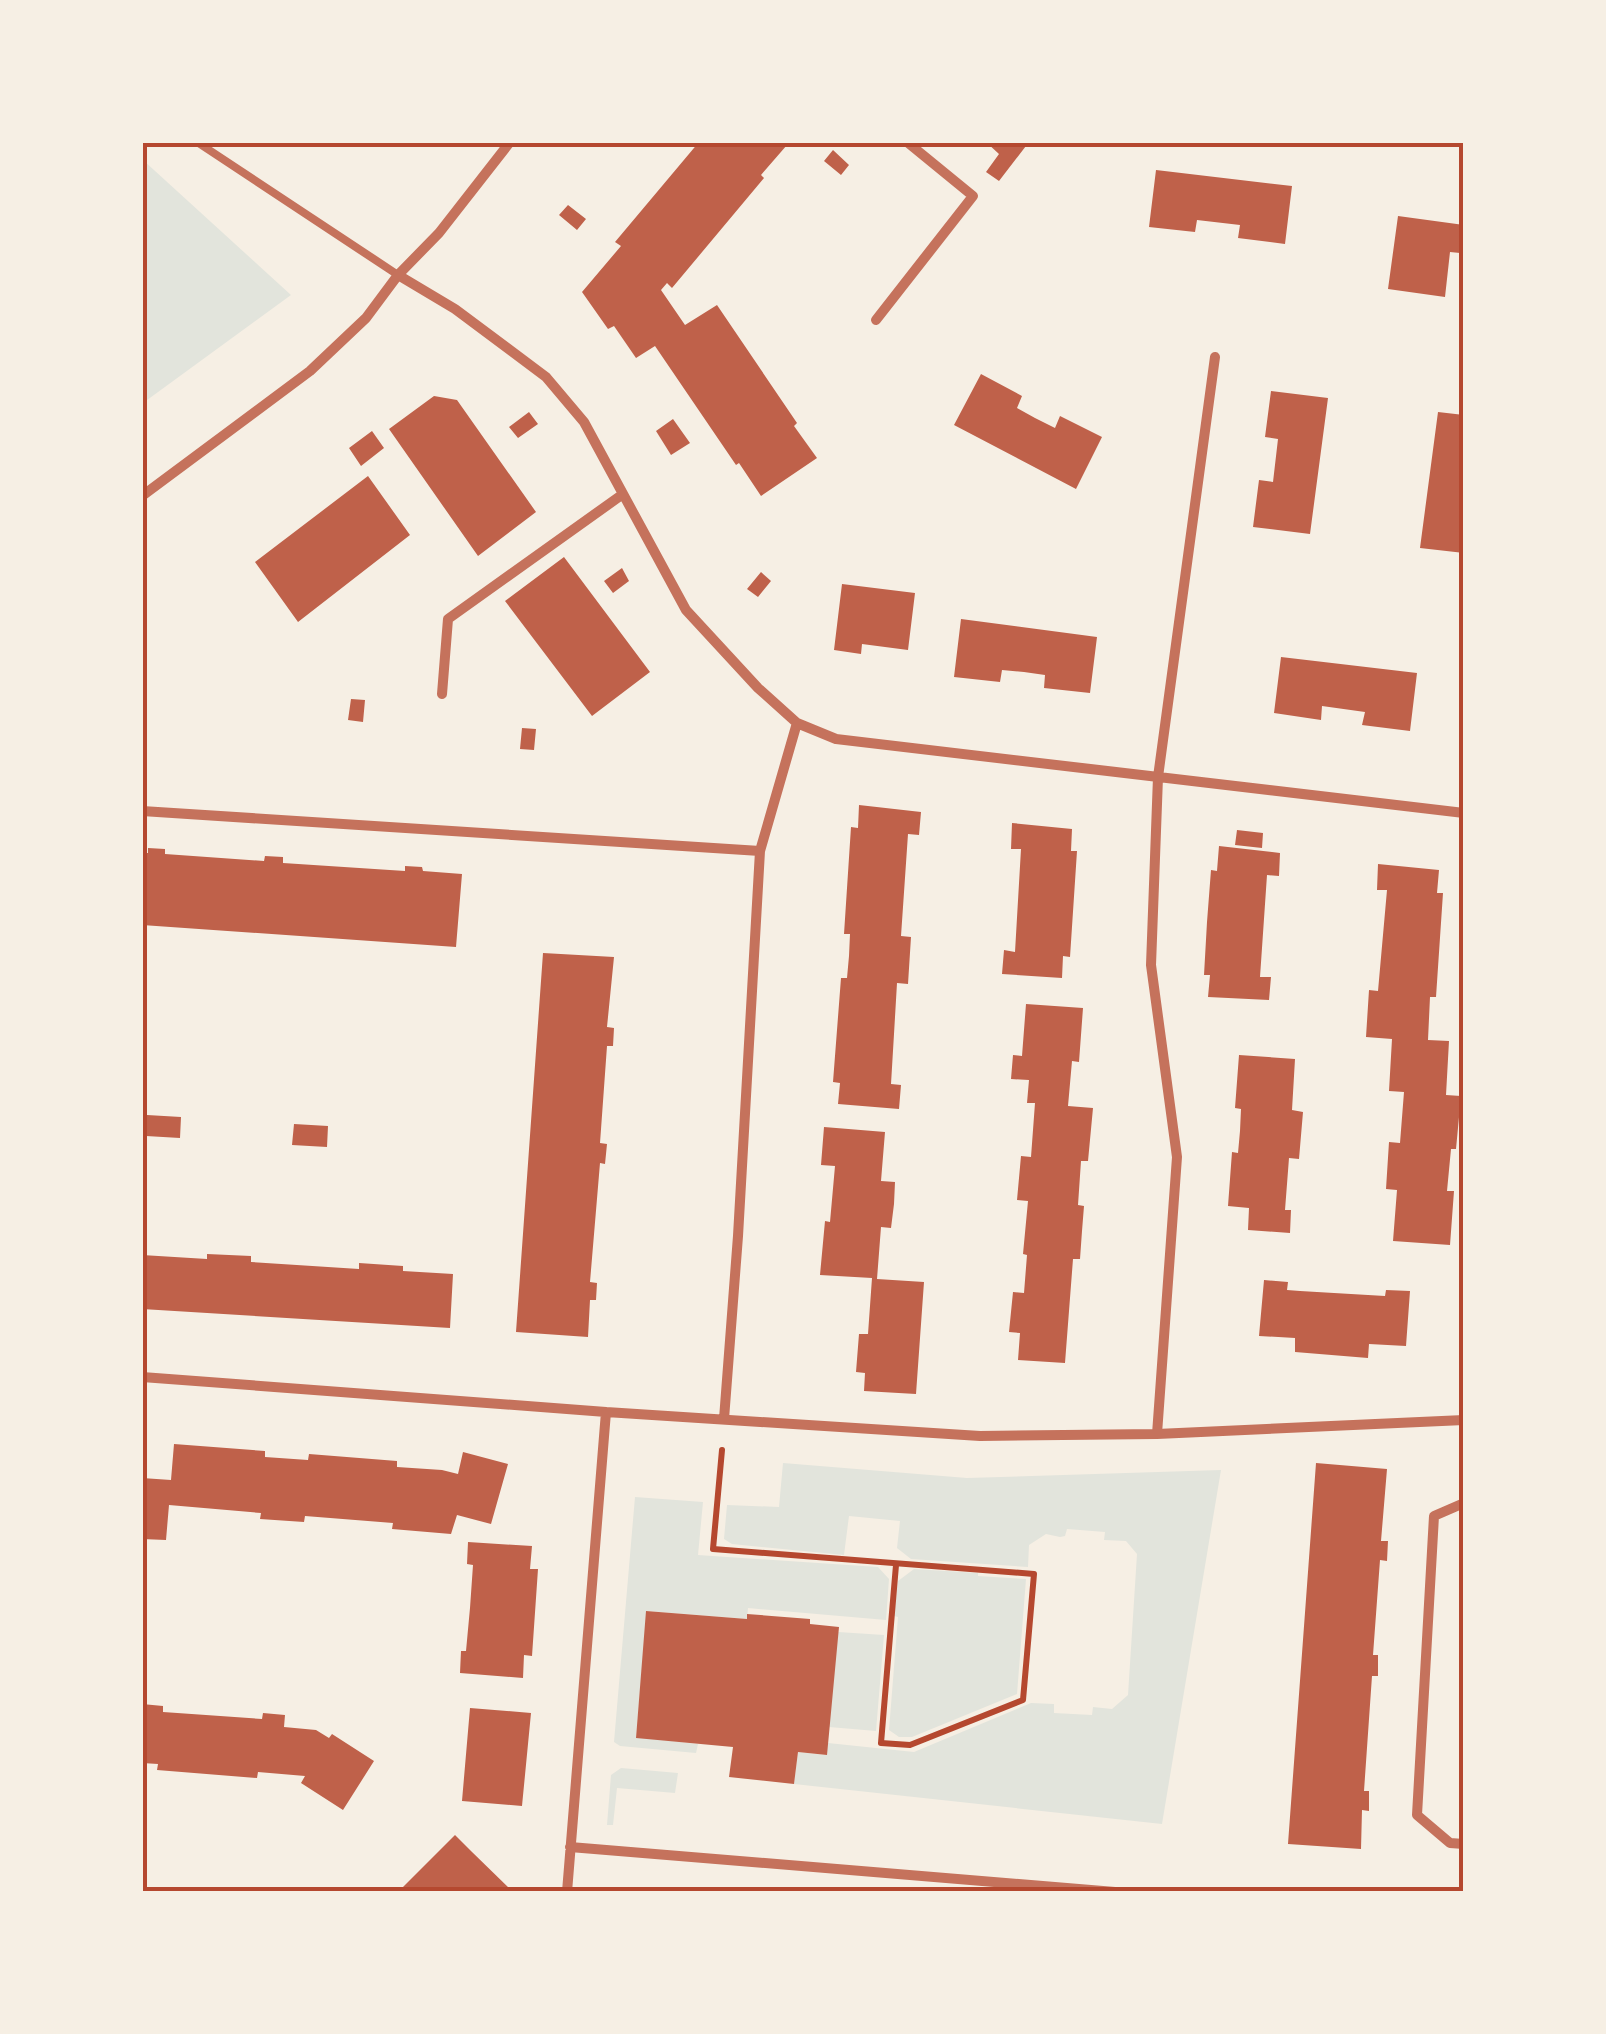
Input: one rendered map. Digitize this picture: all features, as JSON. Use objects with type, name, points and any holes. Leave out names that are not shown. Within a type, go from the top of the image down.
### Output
[{"type":"street","points":[[142,496],[310,372],[366,318],[510,142]]},
{"type":"street","points":[[876,320],[974,196],[906,142]]},
{"type":"street","points":[[398,275],[546,377],[584,422],[686,610],[796,723],[836,739],[1464,812]]},
{"type":"street","points":[[1156,1434],[1177,1157],[1150,966],[1158,777],[1215,357]]},
{"type":"street","points":[[442,694],[448,619],[622,494]]},
{"type":"street","points":[[724,1419],[760,851],[796,723]]},
{"type":"street","points":[[142,811],[760,851]]},
{"type":"street","points":[[142,1377],[980,1436],[1156,1434],[1464,1420]]},
{"type":"street","points":[[568,1892],[606,1412]]},
{"type":"street","points":[[1464,1503],[1434,1516],[1417,1816],[1450,1842],[1464,1844]]},
{"type":"street","points":[[570,1847],[1115,1892]]},
{"type":"lane","points":[[198,142],[398,275]]},
{"type":"path","points":[[724,1419],[713,1549],[1034,1574],[1023,1700],[910,1745],[881,1743],[896,1565]]},
{"type":"shaded area","points":[[142,160],[291,295],[143,403]]},
{"type":"shaded area","points":[[783,1463],[967,1478],[1221,1470],[1162,1824],[794,1784],[798,1752],[826,1755],[828,1743],[914,1752],[1031,1703],[1054,1704],[1054,1713],[1092,1715],[1093,1707],[1112,1709],[1128,1695],[1137,1554],[1126,1541],[1104,1540],[1105,1532],[1067,1529],[1065,1536],[1046,1534],[1029,1545],[1028,1567],[911,1559],[897,1548],[900,1521],[849,1516],[844,1555],[732,1544],[724,1539],[727,1505],[779,1507]]},
{"type":"shaded area","points":[[635,1497],[703,1502],[698,1555],[878,1567],[889,1579],[886,1620],[748,1608],[747,1619],[647,1611],[636,1737],[698,1744],[696,1753],[620,1746],[614,1742]]},
{"type":"shaded area","points":[[914,1569],[1026,1579],[1017,1694],[912,1737],[899,1737],[889,1730],[898,1617],[894,1616],[898,1581]]},
{"type":"shaded area","points":[[838,1632],[884,1635],[876,1731],[829,1727]]},
{"type":"shaded area","points":[[621,1768],[678,1773],[675,1793],[617,1788],[613,1825],[607,1825],[611,1775]]},
{"type":"building","points":[[699,142],[787,145],[672,288],[667,283],[661,290],[685,325],[717,305],[817,458],[761,496],[655,346],[636,358],[614,326],[608,329],[582,292],[621,246],[615,242]]},
{"type":"building","points":[[986,142],[1029,142],[999,181],[986,172],[999,154]]},
{"type":"building","points":[[833,150],[849,165],[841,175],[824,161]]},
{"type":"building","points":[[1156,170],[1292,186],[1285,244],[1238,238],[1240,225],[1197,220],[1195,232],[1149,227]]},
{"type":"building","points":[[568,205],[586,219],[577,230],[559,215]]},
{"type":"building","points":[[1398,216],[1464,225],[1460,253],[1450,252],[1445,297],[1388,289]]},
{"type":"building","points":[[981,374],[1022,396],[1017,408],[1035,418],[1055,428],[1060,416],[1102,437],[1076,489],[954,425]]},
{"type":"building","points":[[1271,391],[1328,398],[1310,534],[1253,527],[1259,480],[1273,482],[1278,439],[1265,437]]},
{"type":"building","points":[[434,396],[457,400],[536,512],[478,556],[389,429]]},
{"type":"building","points":[[529,412],[538,424],[518,438],[509,427]]},
{"type":"building","points":[[1438,412],[1464,415],[1464,553],[1420,548]]},
{"type":"building","points":[[673,419],[690,443],[671,455],[656,431]]},
{"type":"building","points":[[372,431],[384,448],[361,466],[349,448]]},
{"type":"building","points":[[368,476],[410,535],[298,622],[255,562]]},
{"type":"building","points":[[564,557],[650,672],[592,716],[505,601]]},
{"type":"building","points":[[622,568],[629,581],[613,593],[604,581]]},
{"type":"building","points":[[761,572],[771,581],[758,597],[747,589]]},
{"type":"building","points":[[842,584],[915,593],[908,650],[862,644],[861,654],[834,650]]},
{"type":"building","points":[[961,619],[1097,637],[1090,693],[1044,688],[1045,675],[1024,672],[1002,670],[1000,682],[954,677]]},
{"type":"building","points":[[1281,657],[1417,673],[1410,731],[1362,725],[1365,712],[1322,706],[1321,720],[1274,713]]},
{"type":"building","points":[[351,699],[365,700],[363,722],[348,720]]},
{"type":"building","points":[[522,728],[536,729],[534,750],[520,749]]},
{"type":"building","points":[[859,805],[921,812],[919,835],[908,834],[901,936],[911,937],[908,984],[897,983],[891,1084],[901,1085],[899,1109],[838,1104],[840,1083],[833,1082],[841,978],[847,978],[849,956],[850,934],[844,934],[851,827],[858,828]]},
{"type":"building","points":[[1012,823],[1072,829],[1071,851],[1077,851],[1070,957],[1063,956],[1062,978],[1002,974],[1004,950],[1015,952],[1021,849],[1011,849]]},
{"type":"building","points":[[1237,830],[1263,833],[1262,848],[1235,845]]},
{"type":"building","points":[[1219,846],[1280,853],[1279,876],[1267,875],[1260,977],[1271,977],[1269,1000],[1208,997],[1210,975],[1204,975],[1207,922],[1211,870],[1217,871]]},
{"type":"building","points":[[148,848],[165,849],[165,854],[264,861],[265,856],[283,857],[283,863],[405,871],[405,866],[422,867],[423,871],[462,874],[456,947],[142,925],[142,853],[148,853]]},
{"type":"building","points":[[1378,864],[1439,870],[1437,893],[1443,893],[1436,997],[1430,997],[1428,1040],[1449,1041],[1446,1095],[1461,1096],[1447,1191],[1454,1191],[1450,1245],[1393,1241],[1397,1190],[1386,1189],[1389,1142],[1400,1143],[1404,1092],[1389,1091],[1392,1039],[1366,1037],[1369,990],[1378,991],[1387,890],[1377,890]]},
{"type":"building","points":[[543,953],[614,957],[607,1027],[614,1028],[613,1046],[607,1046],[600,1143],[607,1144],[605,1164],[600,1163],[590,1282],[597,1283],[596,1300],[590,1300],[588,1337],[516,1332]]},
{"type":"building","points":[[1026,1004],[1083,1008],[1079,1062],[1072,1061],[1068,1106],[1093,1108],[1088,1161],[1081,1161],[1078,1205],[1084,1206],[1080,1259],[1073,1259],[1065,1363],[1018,1360],[1020,1333],[1009,1332],[1013,1292],[1024,1293],[1028,1201],[1017,1200],[1021,1156],[1031,1157],[1035,1103],[1027,1103],[1029,1080],[1011,1079],[1013,1055],[1022,1056]]},
{"type":"building","points":[[1239,1055],[1295,1059],[1292,1110],[1303,1112],[1299,1159],[1289,1158],[1285,1210],[1291,1210],[1290,1233],[1248,1230],[1249,1208],[1228,1206],[1232,1152],[1238,1153],[1240,1131],[1241,1109],[1235,1108]]},
{"type":"building","points":[[147,1115],[181,1117],[180,1138],[146,1136]]},
{"type":"building","points":[[294,1124],[328,1126],[327,1147],[292,1145]]},
{"type":"building","points":[[824,1127],[885,1132],[881,1181],[895,1182],[894,1204],[891,1228],[881,1227],[877,1279],[924,1282],[916,1394],[864,1391],[865,1373],[856,1372],[859,1334],[868,1334],[872,1278],[820,1275],[835,1166],[821,1165]]},
{"type":"building","points":[[207,1254],[251,1256],[251,1262],[359,1269],[359,1263],[453,1274],[450,1328],[142,1309],[142,1255],[207,1259]]},
{"type":"building","points":[[1264,1280],[1288,1282],[1287,1290],[1300,1291],[1385,1296],[1386,1290],[1410,1291],[1406,1346],[1369,1344],[1368,1358],[1295,1352],[1295,1338],[1259,1336]]},
{"type":"building","points":[[174,1444],[265,1451],[265,1457],[308,1460],[309,1454],[397,1461],[397,1467],[458,1474],[463,1452],[508,1464],[491,1524],[457,1515],[451,1534],[392,1529],[393,1523],[305,1516],[304,1522],[260,1519],[261,1513],[169,1505],[166,1540],[142,1539],[142,1478],[171,1480]]},
{"type":"building","points":[[1316,1463],[1387,1469],[1381,1541],[1388,1541],[1387,1561],[1380,1560],[1373,1655],[1378,1655],[1378,1676],[1372,1676],[1364,1791],[1369,1791],[1369,1811],[1362,1810],[1361,1849],[1288,1844]]},
{"type":"building","points":[[468,1542],[532,1546],[530,1569],[538,1569],[532,1656],[524,1655],[523,1678],[460,1673],[461,1651],[466,1651],[473,1565],[467,1564]]},
{"type":"building","points":[[646,1611],[747,1619],[747,1614],[810,1619],[810,1624],[839,1627],[827,1755],[798,1752],[794,1784],[729,1777],[733,1747],[636,1738]]},
{"type":"building","points":[[142,1704],[163,1706],[163,1712],[262,1719],[263,1713],[285,1715],[284,1727],[316,1730],[329,1738],[332,1734],[374,1761],[343,1810],[301,1783],[305,1776],[258,1772],[257,1778],[157,1770],[158,1764],[142,1763]]},
{"type":"building","points":[[470,1708],[531,1713],[522,1806],[462,1801]]},
{"type":"building","points":[[455,1835],[471,1851],[513,1892],[398,1892]]}]
